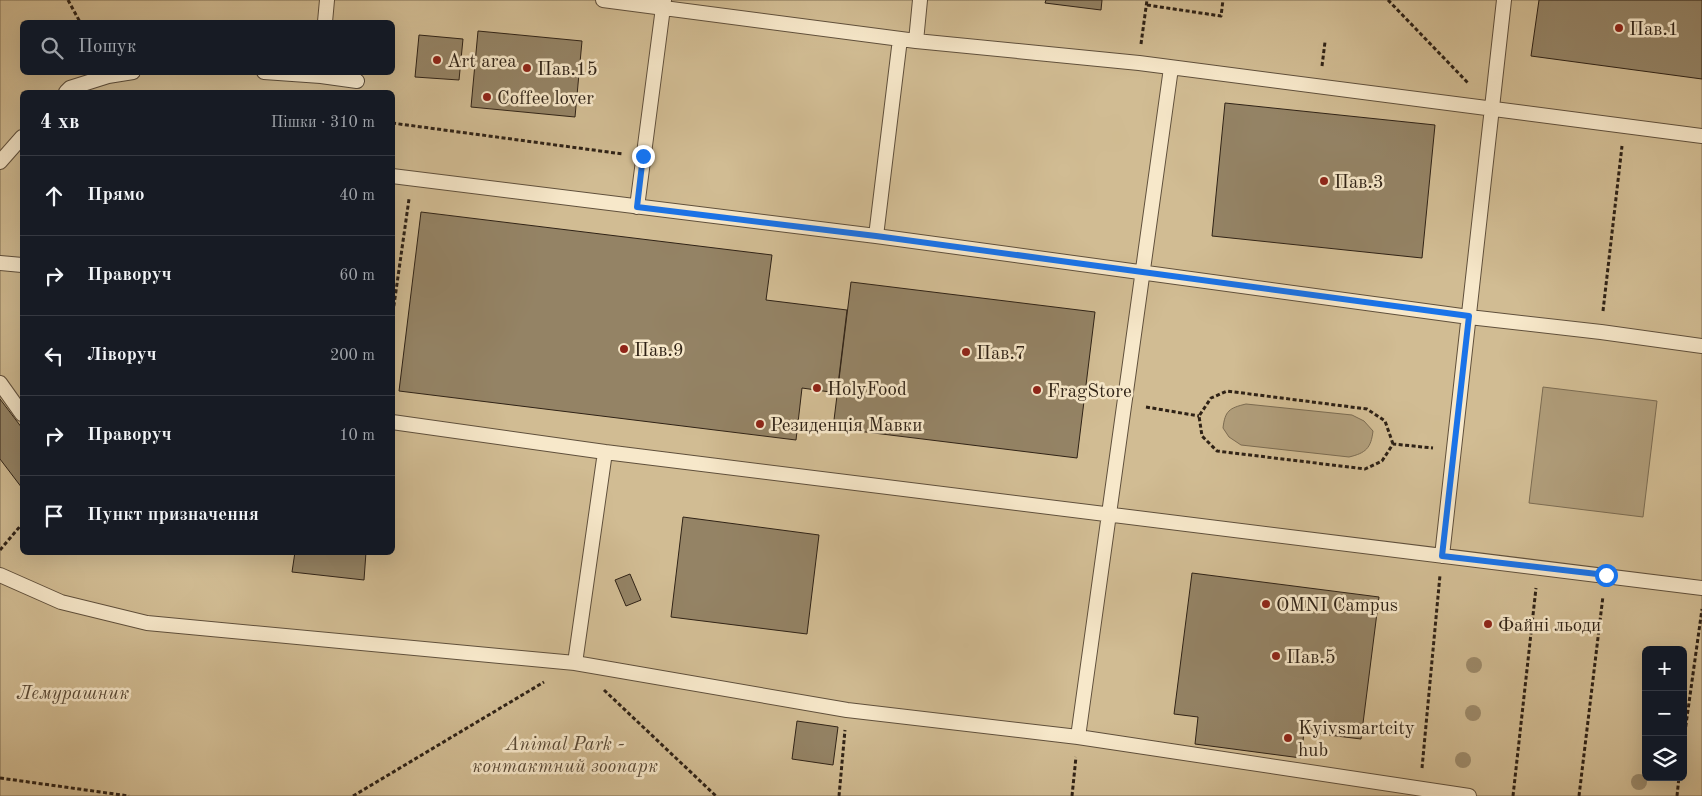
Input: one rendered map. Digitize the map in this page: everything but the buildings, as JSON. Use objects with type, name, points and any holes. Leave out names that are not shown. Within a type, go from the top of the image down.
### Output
[{"type":"lane","points":[[325,20],[327,0]]},
{"type":"lane","points":[[604,0],[664,4],[900,39],[1139,63],[1702,136]]},
{"type":"lane","points":[[916,41],[920,0]]},
{"type":"lane","points":[[1442,556],[1504,0]]},
{"type":"lane","points":[[637,207],[664,4]]},
{"type":"lane","points":[[876,236],[900,39]]},
{"type":"lane","points":[[1078,737],[1171,68]]},
{"type":"lane","points":[[68,90],[114,75]]},
{"type":"lane","points":[[326,75],[357,81]]},
{"type":"lane","points":[[0,162],[20,139]]},
{"type":"lane","points":[[395,176],[876,236],[1702,346]]},
{"type":"lane","points":[[0,263],[20,265]]},
{"type":"lane","points":[[0,383],[20,411]]},
{"type":"lane","points":[[395,422],[605,452],[1109,516],[1702,588]]},
{"type":"lane","points":[[575,663],[605,452]]},
{"type":"lane","points":[[0,575],[60,602],[148,623],[575,663],[847,710],[1078,737],[1469,796]]},
{"type":"path","points":[[68,0],[79,20]]},
{"type":"path","points":[[1139,63],[1148,0]]},
{"type":"path","points":[[1147,5],[1221,16],[1223,0]]},
{"type":"path","points":[[1388,0],[1492,108]]},
{"type":"path","points":[[395,123],[643,156]]},
{"type":"path","points":[[1601,332],[1624,126]]},
{"type":"path","points":[[395,295],[412,178]]},
{"type":"path","points":[[1227,391],[1367,409],[1385,421],[1392,444],[1382,461],[1365,469],[1217,451],[1202,436],[1199,416],[1211,398],[1227,391]]},
{"type":"path","points":[[1124,404],[1199,416]]},
{"type":"path","points":[[1392,444],[1454,450]]},
{"type":"path","points":[[0,550],[20,526]]},
{"type":"path","points":[[1420,790],[1442,556]]},
{"type":"path","points":[[1513,796],[1538,567]]},
{"type":"path","points":[[1579,796],[1606,575]]},
{"type":"path","points":[[1684,736],[1702,606]]},
{"type":"path","points":[[353,796],[575,663]]},
{"type":"path","points":[[604,690],[716,796]]},
{"type":"path","points":[[840,796],[847,710]]},
{"type":"path","points":[[1072,796],[1078,737]]},
{"type":"path","points":[[0,778],[129,796]]},
{"type":"path","points":[[1677,796],[1679,781]]},
{"type":"green space","points":[[0,0],[1702,0],[1702,796],[0,796]]},
{"type":"shaded area","points":[[1543,387],[1657,401],[1643,517],[1529,503]]},
{"type":"shaded area","points":[[1246,404],[1352,415],[1364,421],[1373,431],[1371,442],[1367,449],[1360,454],[1349,457],[1241,445],[1229,437],[1223,428],[1229,411]]},
{"type":"place","name":"Пав.1","points":[[1619,28]]},
{"type":"place","name":"Art area","points":[[437,60]]},
{"type":"place","name":"Пав.15","points":[[527,68]]},
{"type":"place","name":"Coffee lover","points":[[487,97]]},
{"type":"place","name":"Пав.3","points":[[1324,181]]},
{"type":"place","name":"Пав.9","points":[[624,349]]},
{"type":"place","name":"Пав.7","points":[[966,352]]},
{"type":"place","name":"HolyFood","points":[[817,388]]},
{"type":"place","name":"FragStore","points":[[1037,390]]},
{"type":"place","name":"Резиденція Мавки","points":[[760,424]]},
{"type":"place","name":"OMNI Campus","points":[[1266,604]]},
{"type":"place","name":"Файні льоди","points":[[1488,624]]},
{"type":"place","name":"Пав.5","points":[[1276,656]]},
{"type":"place","name":"Kyivsmartcity hub","points":[[1288,738]]},
{"type":"route","points":[[643,156],[637,207],[876,236],[1469,316],[1442,556],[1606,575]]},
{"type":"park label","name":"Лемурашник","points":[[73,692]]},
{"type":"park label","name":"Animal Park - контактний зоопарк","points":[[565,754]]}]
